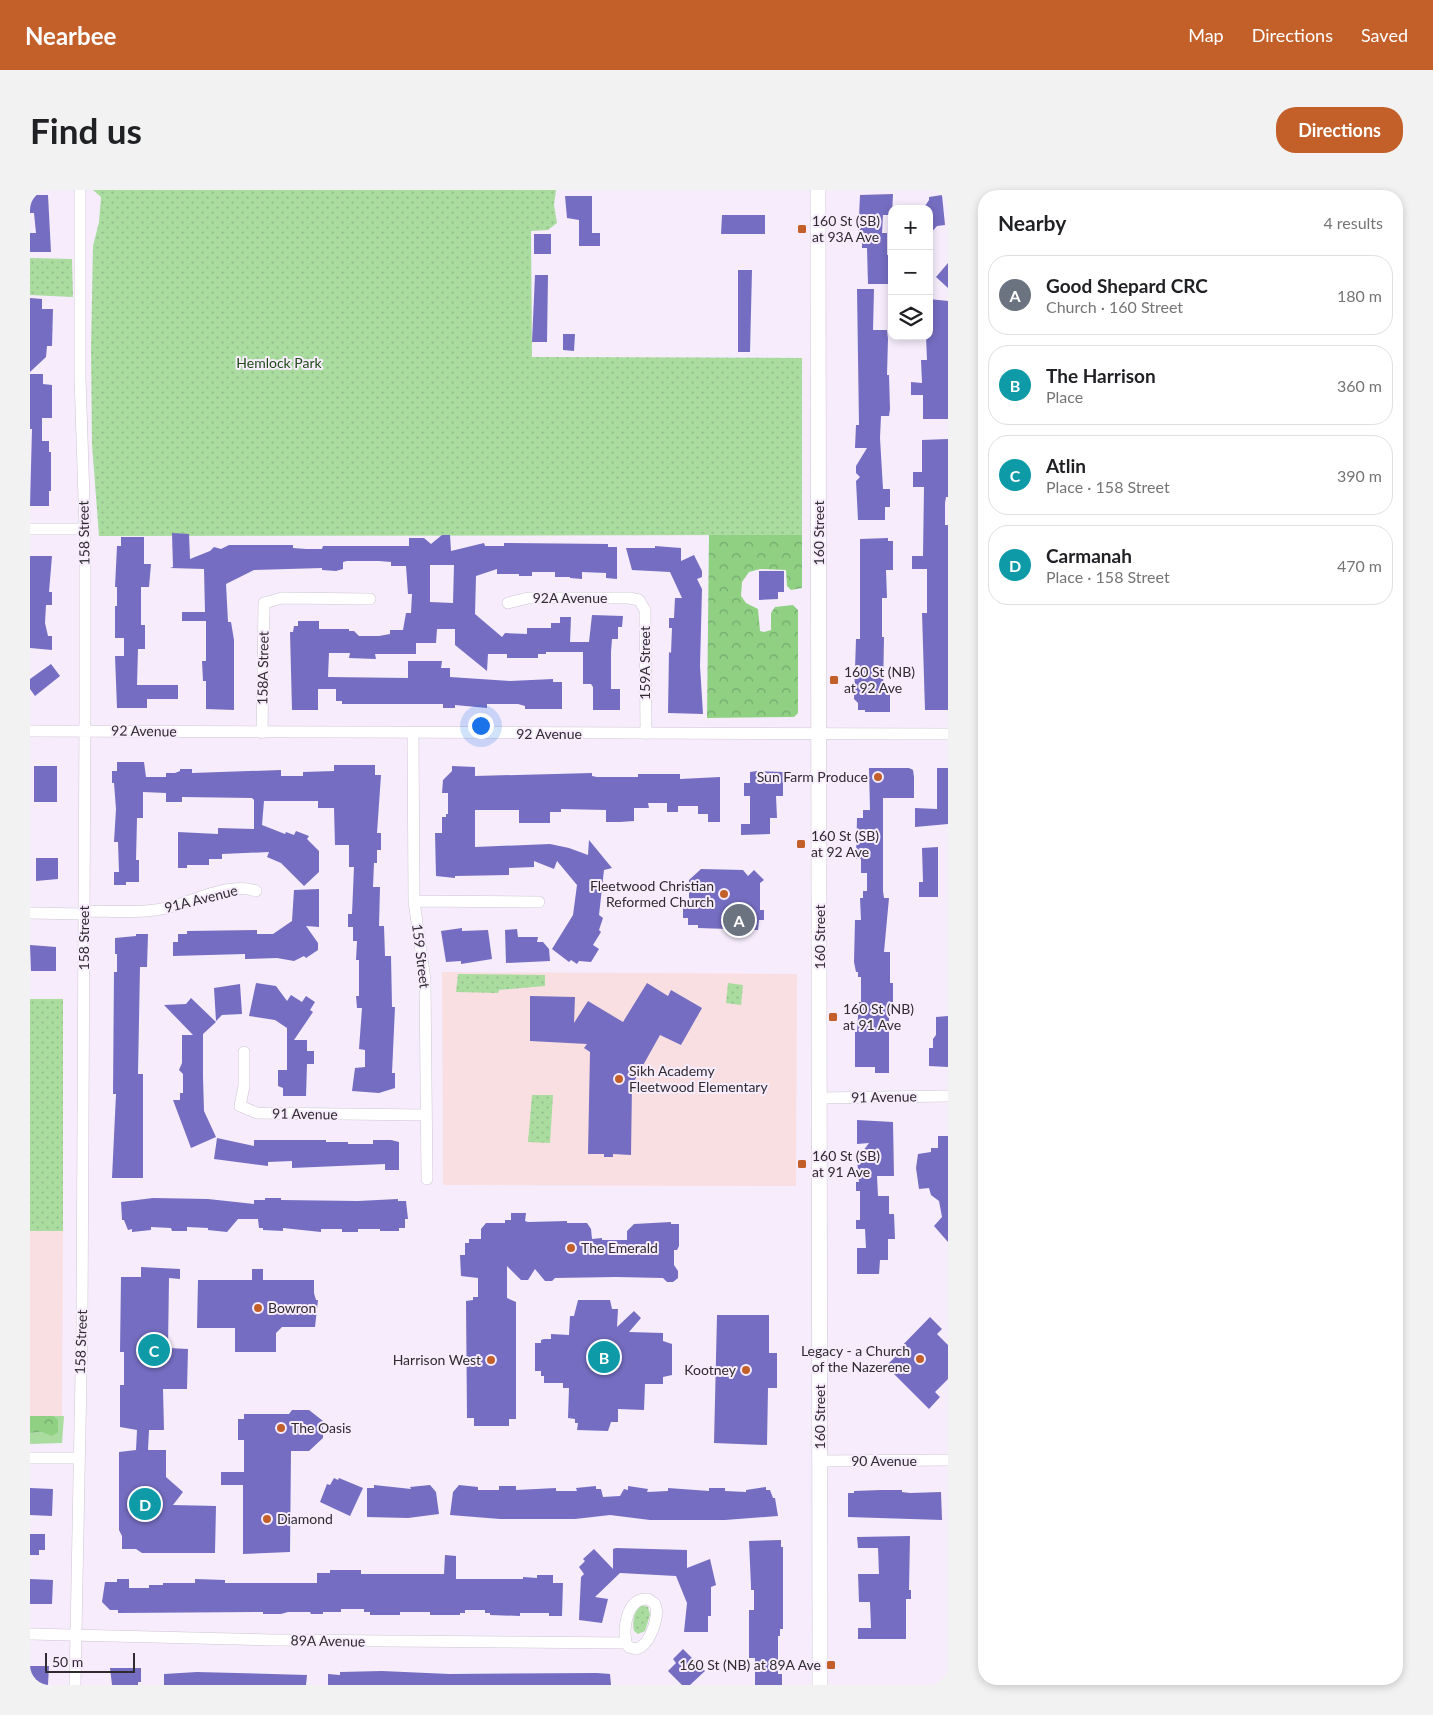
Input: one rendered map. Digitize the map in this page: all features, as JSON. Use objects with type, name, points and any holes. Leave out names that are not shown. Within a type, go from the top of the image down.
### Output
[{"type":"main road","name":"160 Street","points":[[818,190],[820,1685]]},
{"type":"street","name":"158 Street","points":[[75,1685],[74,1634],[82,1324],[85,731],[85,529],[80,395],[80,190]]},
{"type":"street","points":[[30,528],[85,529]]},
{"type":"street","name":"158A Street","points":[[262,733],[264,604],[282,598],[370,599]]},
{"type":"street","name":"92A Avenue","points":[[508,604],[528,598],[633,598]]},
{"type":"street","name":"159A Street","points":[[633,598],[638,600],[645,610],[646,734]]},
{"type":"street","name":"92 Avenue","points":[[30,731],[413,734],[948,734]]},
{"type":"street","name":"159 Street","points":[[413,734],[414,901],[426,980],[426,1179]]},
{"type":"street","name":"91A Avenue","points":[[30,913],[153,910],[168,908],[226,890],[243,888],[256,891]]},
{"type":"street","points":[[414,901],[539,902]]},
{"type":"street","name":"91 Avenue","points":[[244,1052],[244,1086],[240,1106],[248,1110],[257,1113],[425,1115]]},
{"type":"street","name":"91 Avenue","points":[[820,1098],[948,1096]]},
{"type":"street","points":[[30,1458],[79,1458]]},
{"type":"street","name":"90 Avenue","points":[[820,1461],[948,1460]]},
{"type":"street","name":"89A Avenue","points":[[30,1634],[272,1640],[626,1643]]},
{"type":"shaded area","name":"Sikh Academy Fleetwood Elementary","points":[[442,972],[797,974],[796,1186],[443,1185]]},
{"type":"shaded area","points":[[30,1231],[63,1231],[62,1416],[30,1416]]},
{"type":"green space","name":"Hemlock Park","points":[[93,190],[556,190],[554,205],[557,223],[548,230],[531,231],[532,357],[802,358],[802,535],[99,536],[92,444],[91,350],[93,246],[99,222],[101,197]]},
{"type":"green space","points":[[30,258],[72,259],[73,297],[30,295]]},
{"type":"green space","points":[[709,535],[802,535],[802,588],[791,590],[787,586],[786,570],[760,569],[749,572],[742,582],[741,596],[746,603],[758,609],[760,631],[764,632],[771,630],[771,613],[775,607],[793,605],[798,610],[798,713],[794,717],[707,718]]},
{"type":"green space","points":[[458,974],[545,975],[545,986],[499,990],[498,993],[456,992]]},
{"type":"green space","points":[[728,983],[743,985],[741,1005],[726,1003]]},
{"type":"green space","points":[[30,999],[63,999],[63,1231],[30,1231]]},
{"type":"green space","points":[[532,1095],[553,1095],[550,1143],[528,1142]]},
{"type":"green space","points":[[30,1416],[54,1416],[58,1420],[58,1432],[52,1436],[42,1432],[30,1433]]},
{"type":"green space","points":[[54,1416],[64,1416],[62,1443],[30,1444],[30,1433],[42,1432],[58,1421]]},
{"type":"green space","points":[[642,1605],[648,1607],[650,1615],[645,1631],[638,1634],[634,1631],[633,1624],[635,1613]]},
{"type":"building","points":[[893,194],[892,205],[888,205],[888,215],[883,215],[882,233],[887,233],[888,284],[868,284],[867,248],[862,248],[862,239],[858,239],[860,195]]},
{"type":"building","points":[[30,195],[48,195],[51,252],[30,252],[30,233],[36,233],[34,213],[30,213]]},
{"type":"building","points":[[942,195],[945,225],[937,226],[933,230],[933,205],[926,205],[929,197]]},
{"type":"building","points":[[565,196],[592,196],[592,233],[600,233],[600,246],[579,246],[579,220],[567,218]]},
{"type":"building","points":[[722,215],[765,215],[765,234],[721,234]]},
{"type":"building","points":[[534,234],[551,234],[551,254],[534,254]]},
{"type":"building","points":[[948,263],[948,288],[936,277]]},
{"type":"building","points":[[738,270],[752,270],[750,352],[738,352]]},
{"type":"building","points":[[535,275],[548,275],[547,342],[532,342]]},
{"type":"building","points":[[857,289],[874,289],[873,330],[887,330],[888,339],[887,375],[889,375],[890,409],[889,416],[881,416],[880,438],[883,489],[890,489],[890,507],[885,507],[885,520],[858,520],[856,481],[860,477],[856,473],[856,466],[867,448],[855,448],[856,425],[859,425]]},
{"type":"building","points":[[30,298],[42,299],[42,309],[53,309],[52,346],[47,346],[46,357],[30,372]]},
{"type":"building","points":[[933,299],[948,301],[948,419],[923,419],[923,395],[911,395],[911,382],[922,383],[921,360],[927,360],[926,340],[933,340]]},
{"type":"building","points":[[563,334],[575,334],[574,351],[563,350]]},
{"type":"building","points":[[30,374],[43,374],[43,384],[52,385],[52,418],[42,418],[42,441],[49,441],[49,452],[51,452],[49,506],[30,506],[32,429],[30,429]]},
{"type":"building","points":[[948,439],[948,497],[946,497],[945,503],[945,525],[948,525],[948,710],[925,710],[922,613],[927,613],[927,569],[912,569],[912,556],[923,556],[924,487],[913,487],[913,472],[922,472],[922,440]]},
{"type":"building","points":[[172,533],[189,534],[190,559],[210,551],[214,547],[221,549],[229,545],[293,545],[293,548],[306,549],[322,549],[323,546],[409,546],[409,538],[424,538],[431,544],[442,535],[450,535],[451,551],[484,543],[485,546],[504,546],[504,543],[608,544],[608,547],[617,547],[617,579],[606,578],[606,573],[582,572],[582,579],[555,577],[555,572],[532,572],[532,576],[519,576],[519,574],[497,574],[497,569],[476,576],[475,614],[502,637],[505,633],[527,634],[527,628],[551,628],[551,623],[560,623],[560,617],[571,617],[570,642],[589,642],[592,615],[623,616],[622,627],[618,627],[618,639],[612,639],[611,652],[611,689],[620,689],[620,710],[593,710],[593,687],[591,684],[583,684],[583,652],[546,652],[546,654],[538,654],[538,658],[507,658],[507,654],[488,654],[487,671],[455,645],[455,629],[437,629],[436,643],[416,643],[416,654],[375,654],[376,659],[349,658],[350,653],[329,653],[328,677],[408,678],[408,661],[442,661],[441,668],[450,668],[450,677],[510,681],[553,679],[553,682],[562,682],[562,709],[525,709],[525,706],[518,704],[487,704],[487,708],[455,705],[455,708],[443,708],[443,704],[342,704],[342,701],[336,701],[336,689],[318,689],[318,710],[292,710],[290,632],[293,632],[294,626],[298,626],[298,621],[319,621],[319,629],[349,629],[349,631],[354,631],[359,636],[379,636],[390,634],[390,630],[403,630],[406,613],[411,613],[412,594],[408,594],[406,566],[391,566],[391,562],[379,561],[347,561],[343,562],[343,569],[336,571],[322,570],[322,568],[254,570],[226,584],[228,622],[231,622],[234,640],[234,710],[206,709],[206,681],[203,681],[202,661],[206,661],[206,621],[182,621],[182,612],[205,612],[204,569],[170,568],[173,567]],"holes":[[[430,565],[454,565],[453,603],[430,602]]]},
{"type":"building","points":[[121,537],[144,537],[144,564],[151,564],[149,587],[141,587],[141,625],[145,625],[145,649],[138,649],[137,685],[178,685],[178,699],[147,699],[147,708],[117,708],[115,656],[124,656],[124,638],[115,638],[117,546],[121,546]]},
{"type":"building","points":[[888,538],[888,541],[893,541],[893,570],[886,570],[887,598],[882,598],[882,637],[884,637],[883,692],[890,692],[890,712],[865,712],[865,710],[858,710],[858,703],[854,699],[856,639],[860,639],[860,539]]},
{"type":"building","points":[[655,546],[681,548],[681,561],[694,555],[702,571],[702,577],[697,579],[702,589],[700,666],[703,714],[668,713],[669,652],[671,653],[672,628],[669,628],[669,618],[674,618],[675,598],[682,598],[670,572],[632,570],[626,548],[655,548]]},
{"type":"building","points":[[30,556],[52,556],[49,592],[52,592],[52,605],[46,605],[45,623],[48,636],[52,636],[52,650],[30,648]]},
{"type":"building","points":[[759,571],[784,571],[784,592],[778,592],[778,599],[759,600]]},
{"type":"building","points":[[51,664],[60,676],[35,696],[30,689],[30,679]]},
{"type":"building","points":[[117,762],[144,762],[146,777],[166,777],[166,773],[175,773],[180,771],[180,769],[192,769],[192,773],[281,770],[281,776],[303,776],[303,772],[334,771],[334,765],[375,765],[375,775],[381,775],[377,833],[381,833],[381,850],[377,850],[377,863],[374,863],[373,887],[380,887],[379,926],[384,926],[385,956],[391,956],[392,1007],[395,1007],[392,1073],[395,1073],[395,1088],[379,1093],[352,1091],[355,1068],[365,1067],[365,1050],[359,1049],[362,1008],[357,1008],[356,996],[359,996],[359,960],[356,960],[357,941],[353,941],[353,927],[348,927],[348,914],[352,914],[354,867],[349,867],[349,845],[335,845],[334,808],[318,808],[318,801],[264,801],[262,825],[285,834],[286,832],[294,835],[296,831],[309,836],[307,839],[319,851],[319,872],[304,886],[281,863],[267,857],[269,852],[222,854],[222,859],[209,859],[209,865],[187,865],[187,868],[178,868],[178,832],[218,834],[218,828],[254,829],[254,800],[252,798],[182,797],[182,802],[166,802],[166,793],[143,792],[143,818],[137,818],[136,860],[139,860],[139,882],[126,882],[126,885],[114,885],[114,872],[119,872],[118,842],[114,842],[116,809],[112,771],[117,771]]},
{"type":"building","points":[[34,766],[57,766],[57,802],[34,802]]},
{"type":"building","points":[[452,766],[475,767],[475,776],[592,773],[592,776],[597,777],[638,777],[638,774],[680,774],[680,779],[720,777],[720,822],[708,822],[708,814],[698,814],[698,806],[678,806],[678,812],[667,812],[667,803],[648,803],[649,808],[634,808],[634,821],[620,822],[606,822],[606,810],[561,809],[561,812],[550,812],[550,823],[519,823],[519,810],[475,810],[475,847],[550,844],[588,855],[589,840],[612,868],[604,870],[599,915],[603,918],[599,930],[601,932],[593,945],[599,949],[591,962],[579,961],[577,964],[571,960],[569,962],[552,949],[573,915],[577,885],[557,861],[554,869],[534,861],[534,867],[509,868],[509,875],[455,876],[455,878],[436,876],[435,833],[442,833],[442,817],[446,817],[446,814],[448,814],[448,793],[442,793],[443,780],[452,771]]},
{"type":"building","points":[[869,768],[909,768],[913,770],[914,777],[914,798],[883,798],[883,891],[884,898],[889,898],[884,952],[890,952],[890,983],[893,983],[893,1013],[889,1013],[889,1073],[875,1073],[875,1067],[855,1067],[855,1032],[857,1032],[859,1002],[861,1002],[861,977],[858,977],[854,962],[855,920],[861,920],[860,898],[863,898],[863,891],[867,891],[867,873],[861,873],[861,859],[856,859],[857,818],[863,818],[863,810],[870,810]]},
{"type":"building","points":[[937,768],[948,768],[948,824],[915,827],[915,808],[937,809]]},
{"type":"building","points":[[750,772],[783,772],[783,796],[776,796],[777,818],[770,818],[770,834],[741,835],[741,824],[750,824],[750,796],[744,796],[744,783],[750,783]]},
{"type":"building","points":[[938,847],[938,897],[919,897],[919,882],[923,882],[922,848]]},
{"type":"building","points":[[36,858],[58,858],[58,879],[36,881]]},
{"type":"building","name":"Fleetwood Christian Reformed Church","points":[[701,869],[743,870],[748,876],[754,870],[764,880],[760,883],[760,910],[764,910],[764,920],[759,920],[758,930],[698,928],[698,925],[688,925],[688,918],[683,918],[683,906],[689,906],[689,880]]},
{"type":"building","points":[[319,889],[319,927],[306,926],[318,943],[318,950],[306,958],[304,956],[294,961],[277,958],[245,959],[245,954],[173,956],[173,942],[178,942],[178,934],[187,934],[187,931],[257,930],[257,934],[273,934],[292,921],[294,890]]},
{"type":"building","points":[[462,928],[462,931],[488,930],[492,959],[461,964],[461,961],[446,962],[441,931]]},
{"type":"building","points":[[517,929],[518,937],[538,937],[537,942],[543,942],[549,949],[550,961],[506,963],[505,930]]},
{"type":"building","points":[[136,934],[148,934],[147,967],[140,967],[138,1074],[143,1074],[143,1178],[112,1178],[116,1094],[113,1094],[114,972],[117,972],[115,938],[136,936]]},
{"type":"building","points":[[30,945],[56,947],[56,971],[31,971]]},
{"type":"building","points":[[256,983],[276,986],[287,1001],[291,995],[302,1002],[306,996],[315,1002],[310,1010],[313,1012],[294,1040],[307,1040],[307,1051],[314,1051],[314,1064],[307,1064],[306,1096],[283,1096],[283,1088],[278,1086],[278,1070],[287,1070],[287,1028],[275,1020],[249,1016]]},
{"type":"building","points":[[647,983],[668,996],[671,990],[702,1008],[681,1045],[660,1035],[632,1085],[631,1155],[613,1154],[613,1157],[604,1157],[604,1154],[588,1154],[590,1052],[584,1048],[587,1044],[530,1041],[530,996],[575,997],[574,1023],[588,1001],[623,1022]]},
{"type":"building","points":[[240,984],[242,1014],[222,1015],[216,1021],[214,988]]},
{"type":"building","points":[[191,998],[216,1022],[203,1034],[203,1077],[204,1111],[216,1137],[191,1148],[173,1100],[180,1100],[180,1093],[183,1093],[183,1074],[179,1070],[182,1063],[182,1035],[193,1035],[164,1005],[186,1004]]},
{"type":"building","points":[[948,1016],[948,1067],[929,1066],[929,1048],[933,1048],[933,1039],[936,1035],[936,1017]]},
{"type":"building","points":[[857,1120],[893,1122],[894,1176],[877,1176],[878,1196],[889,1196],[889,1214],[894,1214],[895,1239],[888,1239],[888,1260],[880,1260],[879,1274],[857,1274],[857,1248],[866,1248],[865,1229],[856,1229],[856,1220],[860,1220],[860,1191],[856,1191],[856,1182],[859,1182],[857,1159],[869,1143],[857,1144]]},
{"type":"building","points":[[938,1136],[948,1136],[948,1242],[934,1226],[942,1217],[939,1201],[931,1195],[929,1188],[919,1189],[916,1168],[918,1154],[931,1152],[931,1148],[938,1148]]},
{"type":"building","points":[[217,1138],[254,1146],[254,1140],[326,1140],[326,1142],[348,1142],[348,1144],[373,1144],[373,1140],[391,1140],[399,1142],[399,1170],[385,1170],[385,1164],[292,1168],[292,1161],[268,1162],[268,1166],[214,1159]]},
{"type":"building","points":[[153,1198],[208,1199],[254,1204],[254,1200],[265,1200],[265,1198],[358,1201],[398,1199],[398,1201],[406,1201],[408,1219],[405,1219],[405,1228],[399,1228],[399,1231],[358,1229],[358,1232],[342,1232],[342,1229],[321,1229],[321,1232],[283,1228],[283,1231],[263,1230],[263,1228],[259,1228],[258,1219],[238,1219],[227,1232],[208,1230],[208,1228],[187,1227],[187,1231],[172,1231],[171,1228],[151,1227],[151,1230],[132,1232],[132,1229],[128,1230],[124,1220],[122,1220],[121,1202]]},
{"type":"building","points":[[511,1213],[526,1213],[525,1221],[528,1222],[567,1221],[567,1223],[587,1223],[591,1229],[592,1239],[602,1238],[602,1240],[627,1240],[627,1231],[634,1224],[671,1222],[671,1224],[679,1224],[679,1246],[677,1250],[674,1250],[674,1265],[678,1271],[678,1278],[673,1282],[667,1282],[663,1278],[616,1277],[555,1278],[552,1281],[545,1281],[535,1269],[528,1280],[521,1280],[507,1266],[507,1298],[516,1302],[516,1419],[509,1419],[509,1426],[474,1426],[474,1418],[467,1418],[466,1301],[473,1300],[473,1297],[478,1297],[478,1278],[461,1276],[460,1255],[465,1255],[465,1243],[469,1243],[469,1239],[481,1239],[481,1229],[486,1223],[505,1223],[505,1220],[511,1220]]},
{"type":"building","points":[[141,1267],[180,1269],[180,1279],[169,1278],[168,1348],[188,1349],[187,1389],[163,1389],[164,1430],[149,1430],[148,1450],[166,1450],[166,1477],[183,1492],[173,1505],[216,1506],[215,1553],[142,1553],[136,1549],[122,1549],[122,1536],[119,1530],[119,1452],[136,1450],[137,1430],[120,1427],[120,1385],[124,1385],[124,1352],[120,1352],[121,1277],[141,1277]]},
{"type":"building","name":"Bowron","points":[[252,1269],[263,1269],[263,1280],[314,1280],[314,1293],[316,1300],[318,1300],[315,1327],[282,1327],[276,1333],[276,1352],[235,1352],[235,1328],[197,1328],[198,1280],[252,1280]]},
{"type":"building","points":[[578,1300],[610,1300],[612,1309],[618,1309],[617,1327],[634,1311],[641,1318],[629,1332],[663,1333],[663,1341],[672,1344],[672,1375],[663,1377],[663,1384],[645,1384],[644,1410],[618,1409],[618,1422],[611,1422],[608,1431],[577,1430],[578,1423],[575,1423],[575,1419],[568,1418],[569,1388],[563,1388],[563,1383],[544,1383],[544,1376],[541,1376],[541,1371],[535,1371],[535,1343],[541,1343],[541,1340],[544,1339],[551,1339],[551,1334],[569,1335],[570,1316],[574,1316]]},
{"type":"building","name":"Kootney","points":[[717,1315],[769,1315],[769,1353],[777,1353],[777,1388],[768,1388],[767,1445],[714,1443]]},
{"type":"building","name":"Legacy - a Church of the Nazerene","points":[[930,1317],[942,1329],[937,1334],[948,1345],[948,1379],[935,1392],[940,1397],[929,1409],[894,1374],[896,1372],[888,1364],[897,1355],[895,1353]]},
{"type":"building","name":"Diamond","points":[[292,1410],[309,1410],[323,1421],[323,1438],[309,1451],[291,1451],[290,1552],[243,1554],[243,1485],[221,1485],[221,1472],[244,1472],[244,1440],[238,1440],[238,1419],[244,1419],[244,1414],[289,1414]]},
{"type":"building","points":[[334,1478],[338,1480],[339,1478],[363,1488],[350,1516],[320,1502],[327,1484],[330,1485]]},
{"type":"building","points":[[374,1485],[411,1489],[410,1487],[430,1485],[436,1492],[439,1514],[408,1518],[367,1517],[367,1488],[374,1488]]},
{"type":"building","points":[[459,1485],[478,1487],[478,1490],[499,1490],[499,1486],[516,1486],[516,1490],[556,1488],[556,1491],[577,1491],[576,1488],[596,1486],[596,1489],[601,1489],[603,1497],[620,1496],[624,1489],[628,1490],[628,1486],[648,1489],[647,1492],[668,1491],[668,1488],[709,1491],[709,1488],[725,1488],[725,1491],[746,1492],[746,1490],[766,1487],[766,1490],[770,1490],[773,1498],[775,1498],[778,1516],[725,1520],[650,1520],[610,1515],[575,1519],[500,1519],[450,1515],[453,1492]]},
{"type":"building","points":[[30,1488],[53,1489],[52,1516],[30,1515]]},
{"type":"building","points":[[902,1490],[902,1492],[910,1493],[941,1492],[942,1520],[848,1517],[848,1493]]},
{"type":"building","points":[[30,1534],[45,1534],[45,1550],[39,1550],[39,1555],[30,1555]]},
{"type":"building","points":[[910,1536],[909,1590],[911,1590],[911,1599],[906,1599],[906,1639],[858,1639],[858,1628],[871,1628],[870,1602],[859,1602],[858,1574],[879,1574],[878,1548],[858,1548],[857,1537]]},
{"type":"building","points":[[781,1540],[781,1547],[783,1547],[783,1629],[780,1629],[780,1636],[778,1636],[778,1674],[782,1674],[782,1685],[755,1685],[755,1658],[749,1658],[749,1610],[754,1610],[754,1590],[751,1590],[749,1541]]},
{"type":"building","points":[[594,1549],[613,1569],[613,1549],[687,1550],[687,1568],[710,1559],[716,1585],[711,1587],[711,1616],[708,1616],[708,1632],[684,1632],[687,1603],[676,1576],[620,1573],[595,1597],[608,1599],[602,1623],[579,1620],[581,1577],[584,1574],[579,1567],[585,1561],[583,1559]]},
{"type":"building","points":[[445,1555],[456,1556],[456,1579],[523,1579],[523,1577],[537,1578],[537,1575],[553,1575],[553,1583],[563,1583],[562,1616],[549,1616],[549,1613],[520,1613],[520,1616],[490,1615],[490,1613],[485,1613],[485,1610],[465,1610],[465,1613],[460,1613],[460,1615],[400,1612],[400,1615],[370,1615],[370,1612],[364,1612],[364,1609],[341,1609],[341,1612],[323,1612],[323,1614],[311,1614],[310,1612],[288,1612],[281,1614],[263,1614],[263,1612],[118,1613],[118,1610],[110,1610],[102,1602],[105,1582],[117,1582],[117,1579],[129,1579],[129,1588],[149,1588],[149,1585],[163,1585],[163,1583],[195,1583],[195,1579],[225,1580],[225,1583],[317,1583],[317,1573],[330,1573],[330,1570],[361,1570],[361,1574],[444,1574]]},
{"type":"building","points":[[30,1579],[53,1580],[52,1604],[30,1604]]},
{"type":"building","points":[[683,1649],[705,1671],[690,1685],[682,1685],[668,1671],[676,1663],[673,1659]]},
{"type":"building","points":[[30,1666],[49,1666],[48,1685],[30,1685]]},
{"type":"building","points":[[110,1668],[141,1668],[141,1682],[138,1682],[138,1685],[112,1685]]},
{"type":"building","points":[[382,1671],[449,1674],[597,1673],[610,1674],[611,1685],[328,1685],[328,1674],[340,1675],[340,1672]]},
{"type":"building","points":[[197,1672],[307,1675],[306,1685],[164,1685],[164,1674]]},
{"type":"place","name":"160 St (SB) at 93A Ave","points":[[802,229]]},
{"type":"place","name":"160 St (NB) at 92 Ave","points":[[834,680]]},
{"type":"place","name":"Sun Farm Produce","points":[[878,777]]},
{"type":"place","name":"160 St (SB) at 92 Ave","points":[[801,844]]},
{"type":"place","name":"Fleetwood Christian Reformed Church","points":[[724,894]]},
{"type":"place","name":"Good Shepard CRC","points":[[739,920]]},
{"type":"place","name":"160 St (NB) at 91 Ave","points":[[833,1017]]},
{"type":"place","name":"Sikh Academy Fleetwood Elementary","points":[[619,1079]]},
{"type":"place","name":"160 St (SB) at 91 Ave","points":[[802,1164]]},
{"type":"place","name":"The Emerald","points":[[571,1248]]},
{"type":"place","name":"Bowron","points":[[258,1308]]},
{"type":"place","name":"Atlin","points":[[154,1350]]},
{"type":"place","name":"The Harrison","points":[[604,1357]]},
{"type":"place","name":"Legacy - a Church of the Nazerene","points":[[920,1359]]},
{"type":"place","name":"Harrison West","points":[[491,1360]]},
{"type":"place","name":"Kootney","points":[[746,1370]]},
{"type":"place","name":"The Oasis","points":[[281,1428]]},
{"type":"place","name":"Carmanah","points":[[145,1504]]},
{"type":"place","name":"Diamond","points":[[267,1519]]},
{"type":"place","name":"160 St (NB) at 89A Ave","points":[[831,1665]]}]
